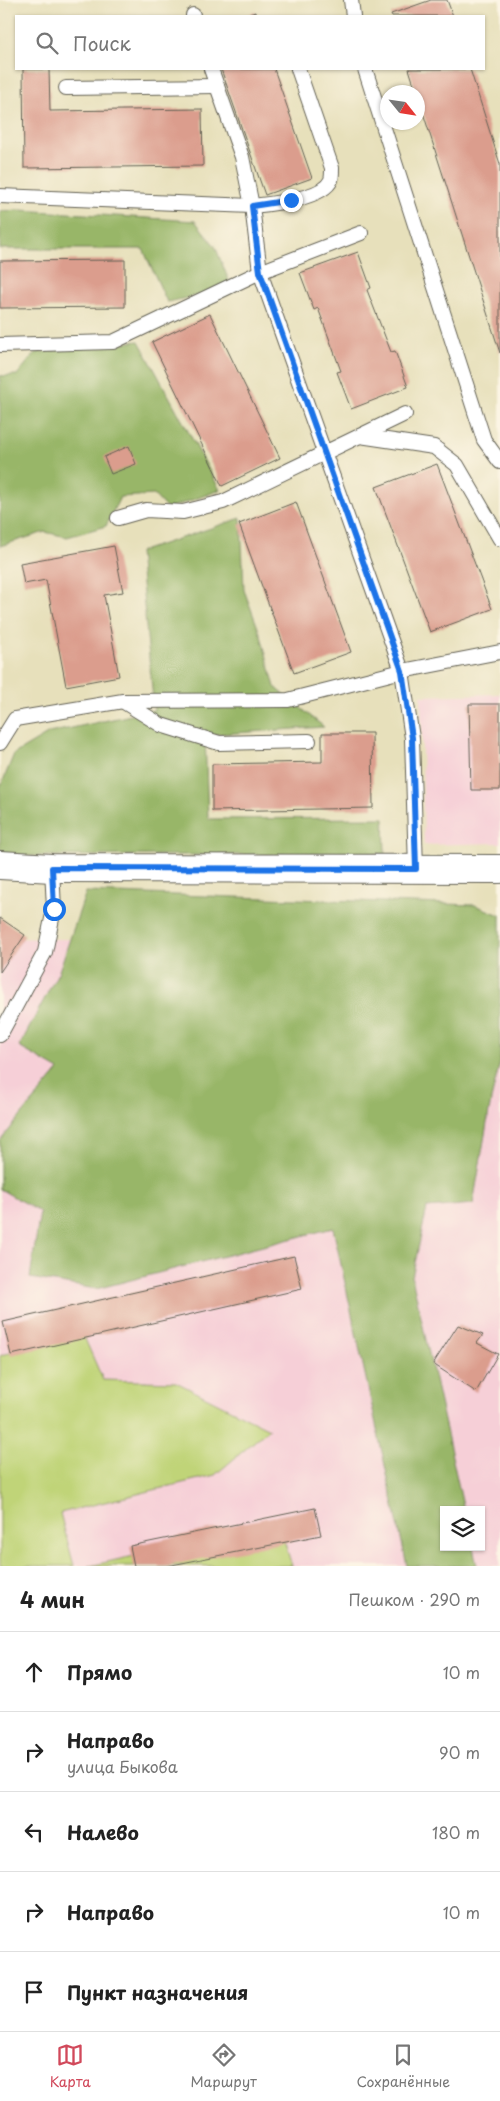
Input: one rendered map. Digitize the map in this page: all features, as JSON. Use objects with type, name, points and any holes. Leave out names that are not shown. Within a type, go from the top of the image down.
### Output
[{"type":"street","points":[[0,865],[52,868],[500,869]]},
{"type":"lane","points":[[352,0],[353,15]]},
{"type":"lane","points":[[212,70],[242,157],[252,206],[260,272],[402,671],[412,738],[416,869]]},
{"type":"lane","points":[[0,196],[252,206],[291,200],[322,190],[331,181],[332,168],[298,70]]},
{"type":"lane","points":[[365,70],[484,440],[500,462]]},
{"type":"lane","points":[[66,88],[217,86]]},
{"type":"lane","points":[[0,345],[113,342],[260,272],[361,234]]},
{"type":"lane","points":[[118,518],[146,510],[183,512],[223,502],[405,414]]},
{"type":"lane","points":[[360,436],[434,447],[456,465],[500,540]]},
{"type":"lane","points":[[0,743],[14,719],[123,701],[288,700],[402,671],[500,652]]},
{"type":"lane","points":[[123,701],[161,725],[219,743],[310,741]]},
{"type":"lane","points":[[0,1035],[46,952],[54,909],[52,868]]},
{"type":"shaded area","points":[[500,694],[500,843],[424,845],[421,696]]},
{"type":"shaded area","points":[[0,938],[500,947],[500,1566],[0,1566]]},
{"type":"green space","points":[[20,210],[195,221],[215,246],[229,281],[201,295],[167,302],[143,249],[0,249],[0,211]]},
{"type":"green space","points":[[139,341],[220,490],[167,509],[154,495],[120,497],[106,526],[67,537],[45,532],[0,546],[0,376],[17,375],[35,353]]},
{"type":"green space","points":[[241,518],[244,590],[261,636],[275,687],[324,727],[205,735],[208,819],[384,818],[385,854],[0,856],[0,788],[14,754],[49,733],[154,710],[139,552]]},
{"type":"green space","points":[[86,892],[475,905],[500,915],[500,1062],[491,1100],[473,1204],[427,1208],[412,1277],[463,1506],[440,1506],[440,1551],[474,1551],[477,1566],[407,1566],[333,1228],[96,1289],[30,1278],[40,1212],[0,1189],[0,1141],[59,1070],[19,1047],[59,971]]},
{"type":"green space","points":[[78,1323],[103,1380],[176,1382],[269,1429],[215,1475],[60,1513],[74,1566],[0,1566],[0,1356]]},
{"type":"green space","points":[[279,1524],[292,1566],[89,1566]]},
{"type":"building","points":[[431,0],[447,0],[453,15],[392,15]]},
{"type":"building","points":[[23,70],[49,70],[50,111],[202,109],[203,166],[24,168]]},
{"type":"building","points":[[221,70],[274,70],[312,178],[265,195]]},
{"type":"building","points":[[409,70],[470,70],[500,164],[500,353],[425,119],[425,85],[414,85]]},
{"type":"building","points":[[358,252],[371,288],[367,290],[391,352],[395,351],[408,387],[351,409],[337,372],[341,371],[318,308],[314,310],[300,273]]},
{"type":"building","points":[[125,260],[125,307],[0,308],[0,261]]},
{"type":"building","points":[[210,314],[280,458],[222,486],[152,342]]},
{"type":"building","points":[[129,446],[136,464],[111,474],[104,457]]},
{"type":"building","points":[[437,464],[492,609],[430,632],[376,487]]},
{"type":"building","points":[[296,502],[351,652],[294,673],[239,524]]},
{"type":"building","points":[[114,546],[123,592],[104,595],[119,676],[66,686],[46,580],[24,584],[20,563]]},
{"type":"building","points":[[469,704],[500,704],[500,790],[471,790]]},
{"type":"building","points":[[322,733],[372,733],[373,808],[212,811],[212,764],[322,762]]},
{"type":"building","points":[[0,918],[25,935],[0,972]]},
{"type":"building","points":[[294,1256],[302,1289],[11,1355],[3,1322]]},
{"type":"building","points":[[458,1325],[483,1335],[477,1343],[498,1354],[476,1392],[433,1364]]},
{"type":"building","points":[[315,1508],[321,1535],[167,1566],[134,1566],[130,1546]]},
{"type":"route","points":[[54,909],[52,868],[416,869],[412,738],[402,671],[260,272],[252,206],[291,200]]}]
